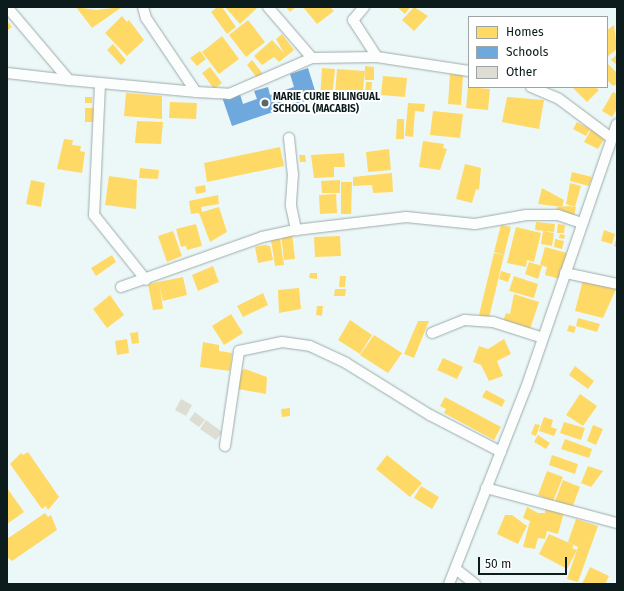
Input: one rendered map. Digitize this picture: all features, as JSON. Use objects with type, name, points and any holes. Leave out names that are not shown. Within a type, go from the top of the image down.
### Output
[{"type":"street","points":[[7,7],[69,80]]},
{"type":"street","points":[[144,7],[146,18],[196,92]]},
{"type":"street","points":[[268,7],[312,58]]},
{"type":"street","points":[[364,7],[353,20],[377,57]]},
{"type":"street","points":[[7,73],[100,84],[229,94],[312,58],[377,57],[468,71]]},
{"type":"street","points":[[100,84],[94,215],[146,280]]},
{"type":"street","points":[[533,88],[559,99],[610,137]]},
{"type":"street","points":[[449,584],[457,570],[486,488],[501,452],[543,338],[610,137],[617,124]]},
{"type":"street","points":[[289,138],[293,174],[291,206],[296,230]]},
{"type":"street","points":[[121,287],[146,280],[262,237],[296,230],[406,217],[475,224],[526,215],[558,215],[581,222]]},
{"type":"street","points":[[565,273],[617,284]]},
{"type":"street","points":[[432,333],[466,320],[493,322],[543,338]]},
{"type":"street","points":[[225,446],[239,351],[282,342],[310,346],[346,363],[430,415],[501,452]]},
{"type":"street","points":[[486,488],[617,523]]},
{"type":"street","points":[[457,570],[475,584]]},
{"type":"building: Homes","points":[[76,7],[96,10],[122,7],[92,28]]},
{"type":"building: Homes","points":[[217,7],[222,7],[236,27],[227,34],[211,12]]},
{"type":"building: Homes","points":[[225,7],[258,7],[240,24]]},
{"type":"building: Homes","points":[[286,7],[296,7],[290,12]]},
{"type":"building: Homes","points":[[303,7],[330,7],[334,11],[317,24]]},
{"type":"building: Homes","points":[[397,7],[410,7],[405,14]]},
{"type":"building: Homes","points":[[414,7],[428,16],[414,31],[402,20]]},
{"type":"building: Homes","points":[[122,16],[127,22],[129,20],[144,40],[127,56],[105,33]]},
{"type":"building: Homes","points":[[248,20],[265,42],[246,57],[229,35]]},
{"type":"building: Homes","points":[[7,21],[12,27],[7,31]]},
{"type":"building: Homes","points":[[614,25],[617,49],[608,56],[608,29]]},
{"type":"building: Homes","points":[[282,34],[294,50],[279,62],[274,57],[262,65],[254,56],[272,40],[284,53],[276,39]]},
{"type":"building: Homes","points":[[222,36],[239,59],[219,74],[202,52]]},
{"type":"building: Homes","points":[[113,44],[126,60],[121,65],[107,50]]},
{"type":"building: Homes","points":[[200,51],[206,59],[197,66],[190,58]]},
{"type":"building: Homes","points":[[617,54],[617,65],[611,60]]},
{"type":"building: Homes","points":[[252,60],[263,74],[258,79],[247,65]]},
{"type":"building: Homes","points":[[608,64],[617,73],[617,84],[613,86],[608,81]]},
{"type":"building: Homes","points":[[365,66],[374,67],[374,80],[365,80]]},
{"type":"building: Homes","points":[[210,67],[222,83],[214,89],[202,73]]},
{"type":"building: Homes","points":[[322,68],[335,69],[332,99],[320,98]]},
{"type":"building: Homes","points":[[337,69],[365,71],[362,98],[335,96]]},
{"type":"building: Homes","points":[[450,74],[463,75],[461,105],[448,104]]},
{"type":"building: Homes","points":[[383,76],[407,78],[405,97],[381,95]]},
{"type":"building: Homes","points":[[366,82],[372,82],[371,96],[365,95]]},
{"type":"building: Homes","points":[[468,87],[490,89],[488,110],[466,108]]},
{"type":"building: Homes","points":[[573,88],[596,88],[599,90],[587,102]]},
{"type":"building: Homes","points":[[613,92],[617,94],[617,109],[612,117],[602,111]]},
{"type":"building: Homes","points":[[126,93],[162,96],[162,119],[124,116]]},
{"type":"building: Homes","points":[[85,97],[92,97],[92,103],[85,103]]},
{"type":"building: Homes","points":[[507,97],[544,100],[539,129],[502,122]]},
{"type":"building: Homes","points":[[170,102],[197,103],[196,119],[169,118]]},
{"type":"building: Homes","points":[[408,103],[425,104],[424,112],[415,111],[413,137],[405,136]]},
{"type":"building: Homes","points":[[85,108],[94,108],[94,122],[85,122]]},
{"type":"building: Homes","points":[[433,111],[463,114],[460,138],[430,135]]},
{"type":"building: Homes","points":[[397,119],[404,119],[404,139],[396,139]]},
{"type":"building: Homes","points":[[137,121],[163,122],[161,144],[135,143]]},
{"type":"building: Homes","points":[[577,122],[590,129],[586,136],[573,129]]},
{"type":"building: Homes","points":[[592,128],[606,136],[598,149],[584,142]]},
{"type":"building: Homes","points":[[64,139],[73,140],[72,145],[81,146],[80,151],[85,152],[82,173],[57,169]]},
{"type":"building: Homes","points":[[423,141],[444,144],[443,148],[447,149],[440,170],[419,167]]},
{"type":"building: Homes","points":[[280,147],[284,166],[207,182],[204,163]]},
{"type":"building: Homes","points":[[389,149],[391,170],[368,172],[366,152]]},
{"type":"building: Homes","points":[[344,153],[345,167],[334,167],[334,177],[314,178],[311,155]]},
{"type":"building: Homes","points":[[299,155],[305,155],[306,162],[300,162]]},
{"type":"building: Homes","points":[[465,164],[481,168],[479,190],[476,189],[472,203],[456,199]]},
{"type":"building: Homes","points":[[140,168],[159,170],[158,179],[139,178]]},
{"type":"building: Homes","points":[[572,172],[592,177],[589,186],[570,181]]},
{"type":"building: Homes","points":[[392,173],[393,192],[373,193],[372,185],[353,186],[353,177]]},
{"type":"building: Homes","points":[[109,176],[137,180],[136,209],[105,205]]},
{"type":"building: Homes","points":[[31,180],[45,183],[41,207],[26,204]]},
{"type":"building: Homes","points":[[340,180],[340,193],[322,193],[321,181]]},
{"type":"building: Homes","points":[[341,182],[352,182],[351,214],[341,214]]},
{"type":"building: Homes","points":[[570,183],[581,186],[575,207],[566,204]]},
{"type":"building: Homes","points":[[205,185],[206,192],[196,194],[195,187]]},
{"type":"building: Homes","points":[[542,188],[564,200],[562,207],[538,204]]},
{"type":"building: Homes","points":[[336,194],[337,213],[320,214],[319,195]]},
{"type":"building: Homes","points":[[218,195],[219,204],[201,207],[202,212],[219,207],[227,232],[210,242],[199,213],[191,214],[189,201]]},
{"type":"building: Homes","points":[[557,207],[576,207],[574,216],[556,212]]},
{"type":"building: Homes","points":[[536,222],[555,224],[554,232],[535,230]]},
{"type":"building: Homes","points":[[196,224],[202,246],[187,250],[186,246],[181,247],[176,229]]},
{"type":"building: Homes","points":[[558,224],[565,225],[564,233],[557,233]]},
{"type":"building: Homes","points":[[501,225],[511,227],[504,255],[494,252]]},
{"type":"building: Homes","points":[[516,227],[541,233],[534,262],[527,260],[526,267],[507,263]]},
{"type":"building: Homes","points":[[604,230],[615,234],[612,244],[601,241]]},
{"type":"building: Homes","points":[[173,231],[182,256],[167,262],[158,236]]},
{"type":"building: Homes","points":[[543,231],[554,233],[552,246],[541,244]]},
{"type":"building: Homes","points":[[292,233],[295,259],[284,260],[281,235]]},
{"type":"building: Homes","points":[[560,234],[565,235],[564,239],[559,238]]},
{"type":"building: Homes","points":[[340,236],[341,256],[315,257],[314,237]]},
{"type":"building: Homes","points":[[617,237],[617,247],[614,246]]},
{"type":"building: Homes","points":[[280,238],[284,265],[275,266],[271,240]]},
{"type":"building: Homes","points":[[555,239],[564,241],[562,249],[554,247]]},
{"type":"building: Homes","points":[[265,245],[270,246],[273,260],[258,263],[255,247]]},
{"type":"building: Homes","points":[[545,247],[567,253],[560,279],[545,275],[547,267],[540,265]]},
{"type":"building: Homes","points":[[494,253],[504,255],[489,318],[479,315]]},
{"type":"building: Homes","points":[[112,255],[116,262],[96,276],[91,268]]},
{"type":"building: Homes","points":[[529,262],[542,266],[538,279],[525,274]]},
{"type":"building: Homes","points":[[213,266],[219,282],[198,291],[192,275]]},
{"type":"building: Homes","points":[[501,271],[511,274],[508,282],[499,279]]},
{"type":"building: Homes","points":[[310,273],[317,273],[317,279],[309,278]]},
{"type":"building: Homes","points":[[340,276],[346,276],[345,287],[339,287]]},
{"type":"building: Homes","points":[[514,276],[538,284],[534,298],[509,291]]},
{"type":"building: Homes","points":[[183,277],[187,295],[163,301],[160,288],[163,309],[153,310],[148,284]]},
{"type":"building: Homes","points":[[583,280],[616,289],[603,318],[575,311]]},
{"type":"building: Homes","points":[[299,288],[301,309],[279,313],[278,290]]},
{"type":"building: Homes","points":[[335,289],[346,289],[345,296],[334,296]]},
{"type":"building: Homes","points":[[263,293],[268,305],[243,317],[237,306]]},
{"type":"building: Homes","points":[[514,294],[539,302],[530,329],[503,321],[506,313],[510,314]]},
{"type":"building: Homes","points":[[110,295],[124,315],[107,328],[93,309]]},
{"type":"building: Homes","points":[[317,306],[323,306],[322,316],[316,315]]},
{"type":"building: Homes","points":[[231,314],[243,333],[224,345],[212,326]]},
{"type":"building: Homes","points":[[578,318],[600,324],[597,332],[576,326]]},
{"type":"building: Homes","points":[[350,320],[372,335],[360,354],[338,340]]},
{"type":"building: Homes","points":[[418,321],[429,321],[414,358],[404,354]]},
{"type":"building: Homes","points":[[569,325],[576,327],[574,333],[567,331]]},
{"type":"building: Homes","points":[[138,332],[139,343],[132,344],[130,333]]},
{"type":"building: Homes","points":[[374,335],[402,353],[388,373],[360,355]]},
{"type":"building: Homes","points":[[127,339],[129,353],[117,355],[115,341]]},
{"type":"building: Homes","points":[[504,339],[511,354],[497,361],[503,376],[489,381],[481,365],[473,362],[479,346],[488,349]]},
{"type":"building: Homes","points":[[203,342],[219,345],[219,351],[232,353],[230,371],[200,367]]},
{"type":"building: Homes","points":[[443,358],[463,367],[457,379],[437,370]]},
{"type":"building: Homes","points":[[575,366],[594,381],[588,389],[569,375]]},
{"type":"building: Homes","points":[[245,369],[267,377],[266,394],[238,389],[241,371]]},
{"type":"building: Homes","points":[[486,390],[505,400],[502,407],[482,397]]},
{"type":"building: Homes","points":[[580,394],[597,406],[583,426],[566,415]]},
{"type":"building: Homes","points":[[445,397],[501,427],[494,440],[444,413],[446,409],[440,406]]},
{"type":"building: Homes","points":[[290,408],[290,416],[282,417],[281,409]]},
{"type":"building: Homes","points":[[544,417],[553,420],[551,427],[557,429],[554,436],[539,431]]},
{"type":"building: Homes","points":[[564,422],[585,428],[581,440],[560,433]]},
{"type":"building: Homes","points":[[535,424],[540,425],[536,436],[531,434]]},
{"type":"building: Homes","points":[[593,425],[603,429],[596,445],[587,441]]},
{"type":"building: Homes","points":[[538,435],[550,443],[546,449],[534,442]]},
{"type":"building: Homes","points":[[565,439],[592,449],[589,458],[561,449]]},
{"type":"building: Homes","points":[[28,452],[59,497],[48,510],[46,506],[42,509],[10,464],[21,453],[23,455]]},
{"type":"building: Homes","points":[[387,455],[422,483],[410,497],[376,469]]},
{"type":"building: Homes","points":[[552,455],[578,464],[575,474],[549,465]]},
{"type":"building: Homes","points":[[588,466],[603,471],[591,487],[581,483]]},
{"type":"building: Homes","points":[[547,471],[563,477],[553,501],[538,495]]},
{"type":"building: Homes","points":[[563,480],[580,487],[572,508],[555,501]]},
{"type":"building: Homes","points":[[421,486],[439,497],[432,509],[414,498]]},
{"type":"building: Homes","points":[[7,488],[24,512],[7,524]]},
{"type":"building: Homes","points":[[527,507],[538,513],[545,513],[546,507],[564,512],[558,534],[547,531],[545,539],[538,538],[535,549],[523,547],[530,521],[523,518]]},
{"type":"building: Homes","points":[[45,513],[48,517],[51,515],[57,530],[12,561],[7,557],[7,539]]},
{"type":"building: Homes","points":[[505,515],[512,515],[527,526],[518,544],[497,534]]},
{"type":"building: Homes","points":[[576,519],[598,526],[578,582],[567,579],[578,547],[568,542]]},
{"type":"building: Homes","points":[[549,534],[574,545],[572,548],[577,550],[567,569],[539,554]]},
{"type":"building: Homes","points":[[590,567],[609,576],[605,584],[582,584]]},
{"type":"building: Schools","points":[[308,68],[317,97],[232,126],[222,97],[239,91],[243,104],[257,99],[254,91],[268,87],[270,95],[294,87],[290,74]]},
{"type":"building: Other","points":[[181,399],[192,405],[186,416],[175,410]]},
{"type":"building: Other","points":[[195,412],[205,420],[199,427],[189,420]]},
{"type":"building: Other","points":[[206,420],[222,432],[216,440],[200,429]]},
{"type":"place","name":"MARIE CURIE BILINGUAL SCHOOL (MACABIS)","points":[[265,103]]}]
